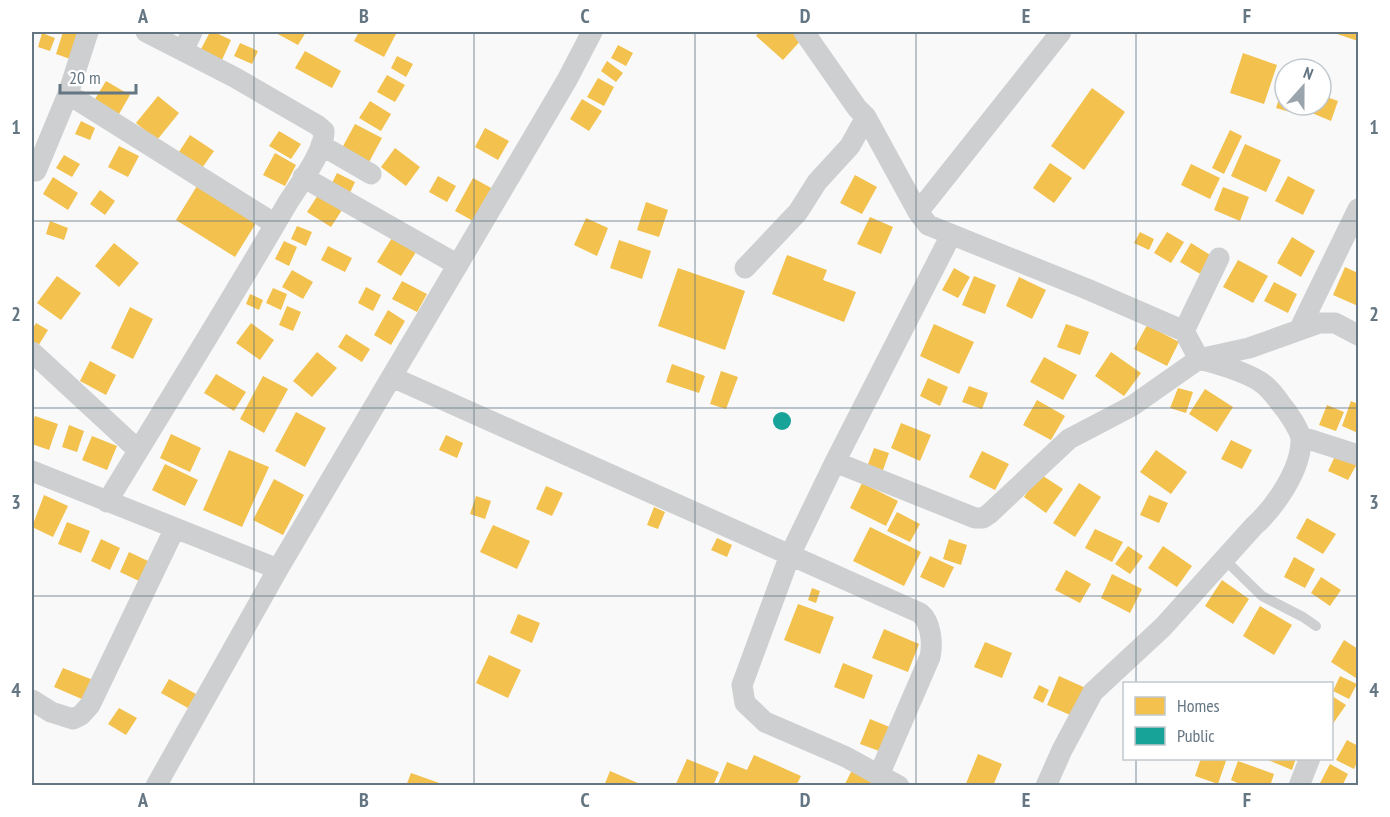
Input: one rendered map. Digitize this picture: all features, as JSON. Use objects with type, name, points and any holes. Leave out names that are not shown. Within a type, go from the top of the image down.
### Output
[{"type":"street","points":[[36,171],[68,94],[88,32]]},
{"type":"street","points":[[107,502],[275,224],[324,138],[324,131],[317,125],[234,77],[187,41],[146,32]]},
{"type":"street","points":[[156,786],[278,569],[567,80],[592,32]]},
{"type":"street","points":[[804,32],[857,108],[867,117],[918,212],[928,225],[1185,331],[1199,358],[1260,381],[1286,410],[1302,437],[1298,459],[1280,497],[1163,627],[1093,692],[1046,786]]},
{"type":"street","points":[[918,212],[1061,32]]},
{"type":"street","points":[[68,94],[275,224]]},
{"type":"street","points":[[745,268],[798,212],[817,182],[850,146],[867,117]]},
{"type":"street","points":[[321,145],[371,174]]},
{"type":"street","points":[[303,177],[458,265]]},
{"type":"street","points":[[1299,330],[1359,209]]},
{"type":"street","points":[[899,786],[846,758],[765,722],[745,703],[742,685],[790,555],[951,235]]},
{"type":"street","points":[[1185,331],[1219,258]]},
{"type":"street","points":[[835,462],[975,518],[983,518],[1009,497],[1070,439],[1132,405],[1199,358],[1249,348],[1319,323],[1335,323],[1359,335]]},
{"type":"street","points":[[32,352],[138,450]]},
{"type":"street","points":[[392,377],[925,617],[931,641],[930,657],[879,775]]},
{"type":"street","points":[[1302,437],[1359,455]]},
{"type":"street","points":[[32,471],[278,569]]},
{"type":"street","points":[[32,700],[51,712],[74,719],[90,705],[175,528]]},
{"type":"street","points":[[1299,786],[1310,760]]},
{"type":"lane","points":[[1224,559],[1262,596],[1316,626]]},
{"type":"building: Homes","points":[[63,32],[82,35],[73,60],[56,54]]},
{"type":"building: Homes","points":[[210,32],[231,40],[222,60],[201,49]]},
{"type":"building: Homes","points":[[274,32],[306,32],[298,45]]},
{"type":"building: Homes","points":[[359,32],[397,32],[384,57],[354,41]]},
{"type":"building: Homes","points":[[759,32],[796,32],[803,38],[783,60],[756,36]]},
{"type":"building: Homes","points":[[1337,32],[1358,32],[1358,41],[1337,34]]},
{"type":"building: Homes","points":[[42,33],[55,38],[50,51],[38,47]]},
{"type":"building: Homes","points":[[240,43],[258,51],[252,64],[234,56]]},
{"type":"building: Homes","points":[[618,45],[633,53],[626,66],[611,58]]},
{"type":"building: Homes","points":[[305,51],[341,71],[332,88],[295,68]]},
{"type":"building: Homes","points":[[1243,53],[1273,64],[1273,77],[1264,104],[1230,93]]},
{"type":"building: Homes","points":[[397,56],[413,64],[406,77],[391,68]]},
{"type":"building: Homes","points":[[607,61],[623,73],[616,82],[601,71]]},
{"type":"building: Homes","points":[[387,75],[405,85],[395,102],[377,92]]},
{"type":"building: Homes","points":[[598,78],[614,87],[604,106],[587,97]]},
{"type":"building: Homes","points":[[106,81],[130,95],[119,114],[95,99]]},
{"type":"building: Homes","points":[[1092,88],[1125,112],[1084,170],[1051,146]]},
{"type":"building: Homes","points":[[158,96],[179,113],[157,140],[136,123]]},
{"type":"building: Homes","points":[[582,99],[602,111],[589,131],[570,119]]},
{"type":"building: Homes","points":[[1333,99],[1338,101],[1333,115]]},
{"type":"building: Homes","points":[[370,101],[391,114],[381,131],[359,118]]},
{"type":"building: Homes","points":[[81,121],[95,128],[90,140],[75,134]]},
{"type":"building: Homes","points":[[355,124],[382,138],[369,162],[342,148]]},
{"type":"building: Homes","points":[[485,128],[509,141],[498,160],[475,147]]},
{"type":"building: Homes","points":[[1230,130],[1242,136],[1224,174],[1212,168]]},
{"type":"building: Homes","points":[[279,131],[301,144],[291,159],[269,146]]},
{"type":"building: Homes","points":[[190,135],[214,151],[200,171],[177,155]]},
{"type":"building: Homes","points":[[1245,144],[1281,160],[1266,192],[1231,176]]},
{"type":"building: Homes","points":[[119,146],[139,156],[128,177],[108,167]]},
{"type":"building: Homes","points":[[395,148],[420,167],[406,186],[381,167]]},
{"type":"building: Homes","points":[[275,153],[296,165],[285,186],[263,175]]},
{"type":"building: Homes","points":[[64,155],[80,164],[72,177],[56,168]]},
{"type":"building: Homes","points":[[1050,163],[1072,178],[1054,203],[1033,188]]},
{"type":"building: Homes","points":[[1191,164],[1220,178],[1210,199],[1181,185]]},
{"type":"building: Homes","points":[[337,173],[355,182],[349,195],[331,185]]},
{"type":"building: Homes","points":[[855,175],[877,187],[862,214],[840,203]]},
{"type":"building: Homes","points":[[438,176],[456,186],[447,202],[429,192]]},
{"type":"building: Homes","points":[[1288,176],[1315,190],[1303,215],[1275,201]]},
{"type":"building: Homes","points":[[53,177],[78,193],[68,210],[43,194]]},
{"type":"building: Homes","points":[[473,178],[493,189],[475,222],[455,211]]},
{"type":"building: Homes","points":[[197,186],[256,223],[235,257],[176,220]]},
{"type":"building: Homes","points":[[1223,187],[1249,197],[1240,221],[1214,210]]},
{"type":"building: Homes","points":[[100,190],[115,201],[105,215],[90,204]]},
{"type":"building: Homes","points":[[318,195],[342,210],[331,227],[307,212]]},
{"type":"building: Homes","points":[[646,202],[668,210],[659,237],[637,230]]},
{"type":"building: Homes","points":[[870,217],[893,227],[881,254],[857,244]]},
{"type":"building: Homes","points":[[586,218],[608,228],[597,256],[574,245]]},
{"type":"building: Homes","points":[[50,221],[68,228],[64,240],[46,234]]},
{"type":"building: Homes","points":[[297,226],[312,232],[306,246],[291,239]]},
{"type":"building: Homes","points":[[1140,232],[1154,239],[1149,250],[1134,243]]},
{"type":"building: Homes","points":[[1167,232],[1184,242],[1171,263],[1154,253]]},
{"type":"building: Homes","points":[[1292,237],[1315,251],[1301,277],[1277,263]]},
{"type":"building: Homes","points":[[392,238],[416,252],[401,276],[377,262]]},
{"type":"building: Homes","points":[[619,240],[651,251],[642,279],[610,268]]},
{"type":"building: Homes","points":[[284,241],[297,247],[289,266],[275,259]]},
{"type":"building: Homes","points":[[114,243],[139,263],[119,287],[95,266]]},
{"type":"building: Homes","points":[[1191,243],[1212,256],[1202,275],[1180,262]]},
{"type":"building: Homes","points":[[328,246],[352,258],[345,272],[321,260]]},
{"type":"building: Homes","points":[[787,255],[827,270],[823,280],[856,292],[844,322],[772,294]]},
{"type":"building: Homes","points":[[1238,260],[1268,276],[1253,303],[1223,287]]},
{"type":"building: Homes","points":[[1345,267],[1358,273],[1358,306],[1333,295]]},
{"type":"building: Homes","points":[[678,268],[745,291],[725,350],[658,326]]},
{"type":"building: Homes","points":[[954,268],[970,277],[958,298],[942,290]]},
{"type":"building: Homes","points":[[292,270],[313,282],[303,299],[282,287]]},
{"type":"building: Homes","points":[[57,276],[81,293],[61,320],[37,303]]},
{"type":"building: Homes","points":[[974,276],[996,285],[985,314],[962,305]]},
{"type":"building: Homes","points":[[1019,277],[1046,290],[1032,319],[1006,306]]},
{"type":"building: Homes","points":[[402,281],[427,294],[417,312],[392,299]]},
{"type":"building: Homes","points":[[1274,282],[1297,294],[1288,313],[1264,301]]},
{"type":"building: Homes","points":[[366,287],[381,295],[373,311],[358,303]]},
{"type":"building: Homes","points":[[273,288],[287,294],[281,310],[266,303]]},
{"type":"building: Homes","points":[[250,294],[263,300],[259,310],[246,304]]},
{"type":"building: Homes","points":[[287,306],[301,312],[293,331],[279,325]]},
{"type":"building: Homes","points":[[130,307],[153,319],[133,359],[111,348]]},
{"type":"building: Homes","points":[[388,310],[405,321],[391,345],[374,335]]},
{"type":"building: Homes","points":[[36,323],[48,330],[38,346],[32,342],[32,330]]},
{"type":"building: Homes","points":[[251,323],[274,340],[260,360],[236,343]]},
{"type":"building: Homes","points":[[934,324],[974,342],[959,374],[920,356]]},
{"type":"building: Homes","points":[[1066,324],[1089,332],[1080,355],[1057,347]]},
{"type":"building: Homes","points":[[1147,325],[1179,342],[1167,366],[1134,349]]},
{"type":"building: Homes","points":[[346,334],[370,349],[362,362],[338,347]]},
{"type":"building: Homes","points":[[317,352],[337,368],[312,397],[293,381]]},
{"type":"building: Homes","points":[[1111,352],[1141,373],[1124,396],[1095,376]]},
{"type":"building: Homes","points":[[1044,357],[1077,375],[1063,400],[1030,382]]},
{"type":"building: Homes","points":[[90,361],[116,375],[106,395],[80,381]]},
{"type":"building: Homes","points":[[672,364],[705,376],[699,393],[666,382]]},
{"type":"building: Homes","points":[[721,371],[738,377],[726,409],[710,404]]},
{"type":"building: Homes","points":[[216,374],[246,392],[234,411],[204,393]]},
{"type":"building: Homes","points":[[263,376],[288,389],[264,433],[240,419]]},
{"type":"building: Homes","points":[[928,378],[948,387],[940,406],[920,396]]},
{"type":"building: Homes","points":[[969,386],[988,393],[982,409],[962,402]]},
{"type":"building: Homes","points":[[1178,388],[1193,392],[1186,413],[1170,408]]},
{"type":"building: Homes","points":[[1205,389],[1233,407],[1217,432],[1189,414]]},
{"type":"building: Homes","points":[[1037,400],[1065,416],[1051,440],[1023,425]]},
{"type":"building: Homes","points":[[1351,401],[1358,404],[1358,433],[1342,426]]},
{"type":"building: Homes","points":[[1327,405],[1344,412],[1336,431],[1319,425]]},
{"type":"building: Homes","points":[[296,412],[326,428],[305,467],[275,451]]},
{"type":"building: Homes","points":[[35,416],[58,424],[49,450],[32,444],[32,425]]},
{"type":"building: Homes","points":[[901,423],[931,435],[920,461],[891,448]]},
{"type":"building: Homes","points":[[69,425],[84,431],[77,452],[62,447]]},
{"type":"building: Homes","points":[[171,434],[201,448],[190,472],[160,458]]},
{"type":"building: Homes","points":[[446,435],[463,443],[457,458],[439,450]]},
{"type":"building: Homes","points":[[92,436],[117,446],[107,470],[82,460]]},
{"type":"building: Homes","points":[[1231,440],[1252,450],[1242,469],[1221,459]]},
{"type":"building: Homes","points":[[874,448],[889,453],[882,473],[867,467]]},
{"type":"building: Homes","points":[[229,450],[269,467],[242,527],[203,510]]},
{"type":"building: Homes","points":[[1156,450],[1187,472],[1171,494],[1140,472]]},
{"type":"building: Homes","points":[[982,451],[1009,464],[995,490],[969,477]]},
{"type":"building: Homes","points":[[1336,454],[1357,464],[1348,480],[1328,471]]},
{"type":"building: Homes","points":[[165,464],[198,480],[185,506],[152,490]]},
{"type":"building: Homes","points":[[1040,474],[1063,489],[1046,513],[1024,497]]},
{"type":"building: Homes","points":[[274,479],[304,495],[283,535],[253,520]]},
{"type":"building: Homes","points":[[862,483],[898,501],[886,526],[850,508]]},
{"type":"building: Homes","points":[[1079,483],[1101,497],[1075,537],[1053,523]]},
{"type":"building: Homes","points":[[546,486],[563,493],[552,516],[536,509]]},
{"type":"building: Homes","points":[[44,495],[68,506],[53,537],[32,527]]},
{"type":"building: Homes","points":[[1149,495],[1168,503],[1159,523],[1140,515]]},
{"type":"building: Homes","points":[[476,496],[491,501],[485,519],[470,514]]},
{"type":"building: Homes","points":[[654,507],[665,512],[658,529],[647,525]]},
{"type":"building: Homes","points":[[897,512],[920,524],[910,542],[887,531]]},
{"type":"building: Homes","points":[[1307,518],[1336,534],[1323,554],[1296,538]]},
{"type":"building: Homes","points":[[67,522],[90,531],[81,553],[58,544]]},
{"type":"building: Homes","points":[[493,525],[530,541],[517,569],[480,552]]},
{"type":"building: Homes","points":[[870,527],[921,552],[904,586],[853,561]]},
{"type":"building: Homes","points":[[1095,529],[1123,542],[1112,562],[1085,548]]},
{"type":"building: Homes","points":[[717,538],[732,545],[727,557],[711,550]]},
{"type":"building: Homes","points":[[101,539],[120,548],[110,570],[91,561]]},
{"type":"building: Homes","points":[[949,539],[967,545],[961,565],[943,559]]},
{"type":"building: Homes","points":[[1128,546],[1143,556],[1130,574],[1115,564]]},
{"type":"building: Homes","points":[[1163,546],[1192,566],[1177,587],[1148,568]]},
{"type":"building: Homes","points":[[129,552],[148,561],[139,581],[120,572]]},
{"type":"building: Homes","points":[[930,556],[954,567],[944,588],[920,577]]},
{"type":"building: Homes","points":[[1294,557],[1315,569],[1305,588],[1284,577]]},
{"type":"building: Homes","points":[[1066,570],[1091,584],[1080,603],[1055,590]]},
{"type":"building: Homes","points":[[1112,574],[1142,589],[1130,613],[1101,598]]},
{"type":"building: Homes","points":[[1321,577],[1341,590],[1330,606],[1311,593]]},
{"type":"building: Homes","points":[[1222,580],[1249,599],[1233,624],[1205,606]]},
{"type":"building: Homes","points":[[812,588],[820,591],[816,603],[808,600]]},
{"type":"building: Homes","points":[[798,604],[834,617],[820,654],[784,640]]},
{"type":"building: Homes","points":[[1260,606],[1292,625],[1274,655],[1243,636]]},
{"type":"building: Homes","points":[[518,614],[540,623],[532,643],[510,633]]},
{"type":"building: Homes","points":[[884,629],[919,644],[908,672],[872,658]]},
{"type":"building: Homes","points":[[1344,640],[1358,649],[1356,678],[1331,662]]},
{"type":"building: Homes","points":[[985,642],[1012,653],[1002,678],[974,667]]},
{"type":"building: Homes","points":[[489,655],[521,670],[508,698],[476,683]]},
{"type":"building: Homes","points":[[843,663],[873,675],[864,699],[834,687]]},
{"type":"building: Homes","points":[[63,668],[93,680],[84,700],[54,687]]},
{"type":"building: Homes","points":[[1059,676],[1088,689],[1075,717],[1047,705]]},
{"type":"building: Homes","points":[[1340,676],[1357,684],[1349,699],[1333,691]]},
{"type":"building: Homes","points":[[169,679],[196,694],[188,708],[161,693]]},
{"type":"building: Homes","points":[[1039,685],[1049,690],[1043,703],[1033,698]]},
{"type":"building: Homes","points":[[1333,697],[1346,705],[1333,724]]},
{"type":"building: Homes","points":[[119,708],[137,718],[126,735],[108,724]]},
{"type":"building: Homes","points":[[870,719],[892,728],[882,752],[860,744]]},
{"type":"building: Homes","points":[[1347,740],[1358,746],[1358,760],[1354,769],[1336,760]]},
{"type":"building: Homes","points":[[978,754],[1002,764],[993,786],[965,786]]},
{"type":"building: Homes","points":[[754,755],[801,776],[796,786],[717,786],[727,762],[747,770]]},
{"type":"building: Homes","points":[[687,759],[719,772],[713,786],[675,786]]},
{"type":"building: Homes","points":[[1200,760],[1226,760],[1218,784],[1195,776]]},
{"type":"building: Homes","points":[[1268,760],[1295,760],[1292,770]]},
{"type":"building: Homes","points":[[1238,761],[1274,774],[1270,786],[1244,786],[1231,780]]},
{"type":"building: Homes","points":[[1330,764],[1348,774],[1342,786],[1319,785]]},
{"type":"building: Homes","points":[[852,770],[881,786],[844,786]]},
{"type":"building: Homes","points":[[610,771],[640,784],[639,786],[604,786]]},
{"type":"building: Homes","points":[[411,773],[445,785],[445,786],[406,786]]},
{"type":"building: Public","points":[[782,412],[788,415],[791,421],[788,427],[782,430],[776,427],[773,421],[776,415]]}]
